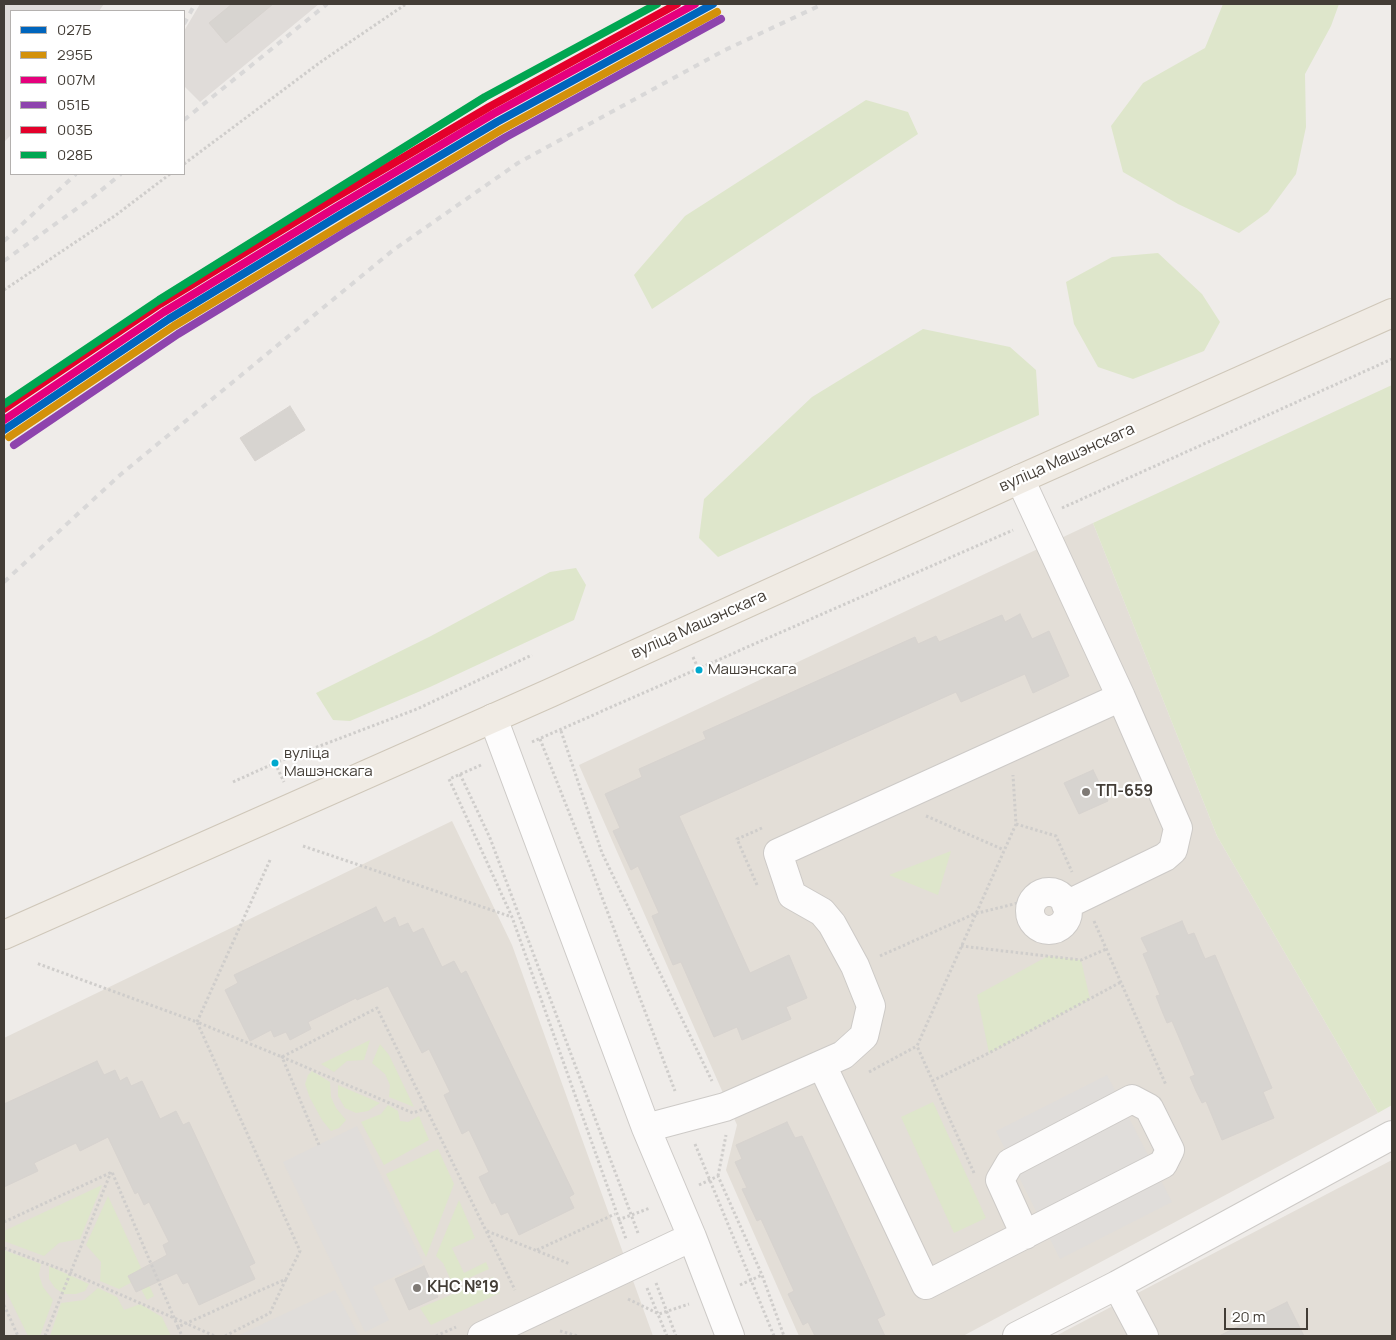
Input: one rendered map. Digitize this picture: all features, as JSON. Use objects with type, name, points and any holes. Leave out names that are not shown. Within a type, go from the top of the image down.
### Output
[{"type":"main road","name":"вуліца Машэнскага","points":[[4,935],[494,718],[1020,479],[1392,313]]},
{"type":"street","points":[[1020,479],[1040,518],[1178,828],[1173,850],[1166,857],[1075,900],[1050,893],[1034,898]]},
{"type":"street","points":[[646,1128],[685,1117],[720,1097],[822,1065],[843,1055],[864,1036],[871,1006],[855,966],[832,924],[822,912],[792,895],[778,853],[1121,697]]},
{"type":"street","points":[[494,718],[646,1128],[692,1237],[730,1336]]},
{"type":"street","points":[[822,1065],[926,1285],[1025,1235],[1163,1164],[1170,1150],[1149,1108],[1132,1099],[1010,1163],[1000,1180],[1025,1235]]},
{"type":"street","points":[[1017,1336],[1117,1285],[1392,1135]]},
{"type":"street","points":[[482,1336],[692,1237]]},
{"type":"street","points":[[1117,1285],[1144,1336]]},
{"type":"path","points":[[185,163],[322,61],[406,4]]},
{"type":"path","points":[[4,290],[116,215],[169,175]]},
{"type":"path","points":[[526,745],[1040,518],[1392,359]]},
{"type":"path","points":[[233,782],[274,763],[416,708],[532,655]]},
{"type":"path","points":[[561,731],[602,853],[730,1115],[718,1176]]},
{"type":"path","points":[[540,739],[685,1117],[774,1336]]},
{"type":"path","points":[[974,1176],[917,1046],[974,914],[1016,824],[1012,746]]},
{"type":"path","points":[[482,764],[448,779],[512,917],[616,1214],[667,1311],[676,1336]]},
{"type":"path","points":[[460,774],[490,838],[667,1336]]},
{"type":"path","points":[[893,801],[1004,850]]},
{"type":"path","points":[[1016,824],[1056,836],[1075,900],[1106,949],[1171,1097],[1149,1108]]},
{"type":"path","points":[[303,846],[512,917]]},
{"type":"path","points":[[224,1336],[270,1313],[300,1251],[197,1022],[270,860]]},
{"type":"path","points":[[855,966],[974,914],[1034,898]]},
{"type":"path","points":[[961,946],[1081,960],[1106,949]]},
{"type":"path","points":[[36,963],[197,1022],[282,1056],[413,1113],[426,1108]]},
{"type":"path","points":[[932,1080],[989,1053],[1121,982]]},
{"type":"path","points":[[282,1056],[377,1008],[528,1315]]},
{"type":"path","points":[[282,1056],[319,1145]]},
{"type":"path","points":[[4,1222],[112,1172]]},
{"type":"path","points":[[45,1336],[112,1172]]},
{"type":"path","points":[[112,1172],[182,1336]]},
{"type":"path","points":[[536,1250],[616,1214]]},
{"type":"path","points":[[487,1231],[578,1268]]},
{"type":"path","points":[[4,1248],[71,1273],[215,1336]]},
{"type":"path","points":[[621,1296],[659,1314],[714,1295],[762,1275],[784,1336]]},
{"type":"path","points":[[178,1327],[286,1278]]},
{"type":"path","points":[[4,1307],[18,1336]]},
{"type":"shaded area","points":[[4,4],[104,4],[100,10],[10,10],[10,136],[4,142]]},
{"type":"shaded area","points":[[200,4],[319,4],[200,102],[185,87],[185,29]]},
{"type":"shaded area","points":[[1093,523],[1217,836],[1378,1113],[963,1336],[799,1336],[726,1170],[737,1125],[579,765]]},
{"type":"shaded area","points":[[452,821],[512,945],[653,1336],[4,1336],[4,1038]]},
{"type":"shaded area","points":[[1107,1075],[1172,1202],[1060,1259],[996,1131]]},
{"type":"shaded area","points":[[357,1126],[423,1263],[373,1287],[389,1320],[365,1332],[283,1162]]},
{"type":"shaded area","points":[[1392,1160],[1392,1336],[1056,1336],[1065,1331]]},
{"type":"shaded area","points":[[335,1290],[359,1336],[237,1336]]},
{"type":"green space","points":[[1223,4],[1339,4],[1331,26],[1305,74],[1306,127],[1296,174],[1268,212],[1239,233],[1178,204],[1123,172],[1111,126],[1143,83],[1205,48]]},
{"type":"green space","points":[[866,100],[908,112],[918,134],[652,309],[634,275],[685,216]]},
{"type":"green space","points":[[1158,253],[1202,294],[1220,322],[1204,351],[1133,379],[1098,367],[1074,324],[1066,282],[1112,257]]},
{"type":"green space","points":[[923,329],[1010,347],[1036,370],[1039,415],[718,557],[699,538],[704,499],[812,397]]},
{"type":"green space","points":[[1392,385],[1392,1105],[1378,1113],[1217,836],[1093,523]]},
{"type":"green space","points":[[576,568],[586,585],[574,620],[430,687],[350,721],[333,720],[316,693],[431,636],[550,572]]},
{"type":"green space","points":[[951,851],[938,895],[889,875]]},
{"type":"green space","points":[[1048,956],[1081,960],[1090,999],[989,1053],[977,995]]},
{"type":"green space","points":[[370,1040],[364,1060],[347,1061],[334,1072],[321,1064]]},
{"type":"green space","points":[[380,1044],[389,1055],[414,1107],[389,1097],[390,1085],[385,1074],[372,1063]]},
{"type":"green space","points":[[312,1071],[330,1082],[331,1097],[336,1108],[346,1120],[339,1128],[331,1131],[322,1120],[310,1098],[305,1084],[308,1075]]},
{"type":"green space","points":[[338,1085],[380,1103],[368,1111],[356,1113],[345,1108],[338,1096]]},
{"type":"green space","points":[[933,1102],[986,1218],[954,1233],[901,1117]]},
{"type":"green space","points":[[388,1105],[398,1111],[400,1121],[408,1122],[419,1116],[429,1140],[384,1165],[361,1122],[381,1114]]},
{"type":"green space","points":[[438,1149],[454,1184],[426,1257],[386,1174]]},
{"type":"green space","points":[[102,1185],[80,1239],[59,1243],[44,1256],[4,1241],[4,1231]]},
{"type":"green space","points":[[108,1196],[154,1296],[147,1300],[136,1280],[119,1289],[100,1281],[101,1262],[86,1245]]},
{"type":"green space","points":[[459,1200],[475,1238],[452,1248],[464,1273],[486,1262],[489,1269],[453,1285],[443,1263],[436,1256]]},
{"type":"green space","points":[[4,1250],[41,1264],[39,1275],[43,1287],[53,1300],[40,1336],[28,1336],[4,1287]]},
{"type":"green space","points":[[49,1266],[89,1284],[85,1291],[76,1294],[64,1294],[55,1288],[49,1279]]},
{"type":"green space","points":[[493,1277],[500,1293],[431,1325],[420,1308]]},
{"type":"green space","points":[[98,1288],[117,1297],[124,1310],[140,1304],[162,1317],[171,1336],[50,1336],[61,1303],[84,1300]]},
{"type":"building","points":[[232,4],[273,4],[226,43],[209,23]]},
{"type":"building","points":[[290,406],[305,430],[255,461],[240,438]]},
{"type":"building","points":[[1020,614],[1032,639],[1049,631],[1069,676],[1033,693],[1025,674],[961,702],[956,692],[679,816],[750,973],[789,955],[807,998],[786,1007],[791,1019],[742,1040],[737,1027],[714,1037],[681,962],[673,965],[652,916],[659,913],[638,866],[631,870],[613,831],[620,828],[605,794],[642,777],[639,769],[706,739],[703,732],[915,637],[918,644],[936,636],[939,642],[1002,615],[1005,622]]},
{"type":"building","name":"ТП-659","points":[[1093,770],[1108,801],[1079,814],[1064,783]]},
{"type":"building","points":[[376,907],[384,923],[395,917],[399,927],[408,923],[413,933],[423,928],[442,967],[454,961],[461,974],[466,971],[574,1194],[569,1197],[574,1208],[519,1235],[508,1212],[501,1215],[495,1202],[492,1204],[479,1177],[489,1172],[469,1130],[462,1134],[444,1095],[450,1092],[429,1049],[422,1053],[388,986],[357,1000],[356,998],[308,1022],[311,1029],[290,1040],[286,1032],[274,1037],[271,1030],[250,1041],[225,990],[238,983],[234,975]]},
{"type":"building","points":[[1182,921],[1188,935],[1194,933],[1205,959],[1215,955],[1272,1088],[1263,1092],[1274,1118],[1222,1140],[1206,1101],[1202,1103],[1190,1077],[1195,1075],[1172,1021],[1167,1023],[1156,996],[1160,995],[1143,954],[1148,952],[1141,938]]},
{"type":"building","points":[[97,1061],[104,1075],[115,1070],[120,1081],[127,1077],[131,1086],[142,1081],[160,1119],[176,1111],[183,1125],[189,1122],[255,1263],[249,1266],[255,1279],[199,1305],[188,1282],[183,1284],[177,1273],[136,1292],[128,1276],[167,1255],[163,1245],[169,1242],[149,1202],[144,1205],[138,1192],[135,1194],[108,1137],[80,1151],[76,1143],[34,1163],[38,1171],[4,1187],[4,1104]]},
{"type":"building","points":[[787,1122],[795,1138],[802,1136],[866,1273],[885,1315],[877,1319],[885,1336],[815,1336],[808,1322],[803,1325],[788,1294],[794,1291],[761,1219],[757,1221],[742,1189],[747,1188],[735,1162],[742,1159],[736,1145]]},
{"type":"building","name":"КНС №19","points":[[424,1266],[438,1297],[409,1310],[395,1279]]},
{"type":"building","points":[[1287,1302],[1304,1336],[1219,1336]]},
{"type":"railway","points":[[185,22],[195,4]]},
{"type":"railway","points":[[185,119],[327,4]]},
{"type":"railway","points":[[4,582],[120,475],[392,251],[518,163],[725,50],[823,4]]},
{"type":"railway","points":[[4,241],[75,175]]},
{"type":"railway","points":[[4,261],[93,197],[120,175]]},
{"type":"transit line","name":"028Б","points":[[4,404],[159,300],[485,97],[657,4]]},
{"type":"transit line","name":"003Б","points":[[4,409],[160,304],[331,200],[489,107],[677,4]]},
{"type":"transit line","name":"007М","points":[[4,420],[164,312],[335,208],[493,114],[695,4]]},
{"type":"transit line","name":"027Б","points":[[4,430],[169,319],[340,215],[497,122],[713,4]]},
{"type":"transit line","name":"295Б","points":[[9,437],[174,326],[345,223],[501,130],[717,12]]},
{"type":"transit line","name":"051Б","points":[[14,445],[178,334],[349,230],[506,137],[721,19]]},
{"type":"place","name":"Машэнскага","points":[[699,670]]},
{"type":"place","name":"вуліца Машэнскага","points":[[275,763]]},
{"type":"place","name":"ТП-659","points":[[1086,792]]},
{"type":"place","name":"КНС №19","points":[[417,1288]]}]
